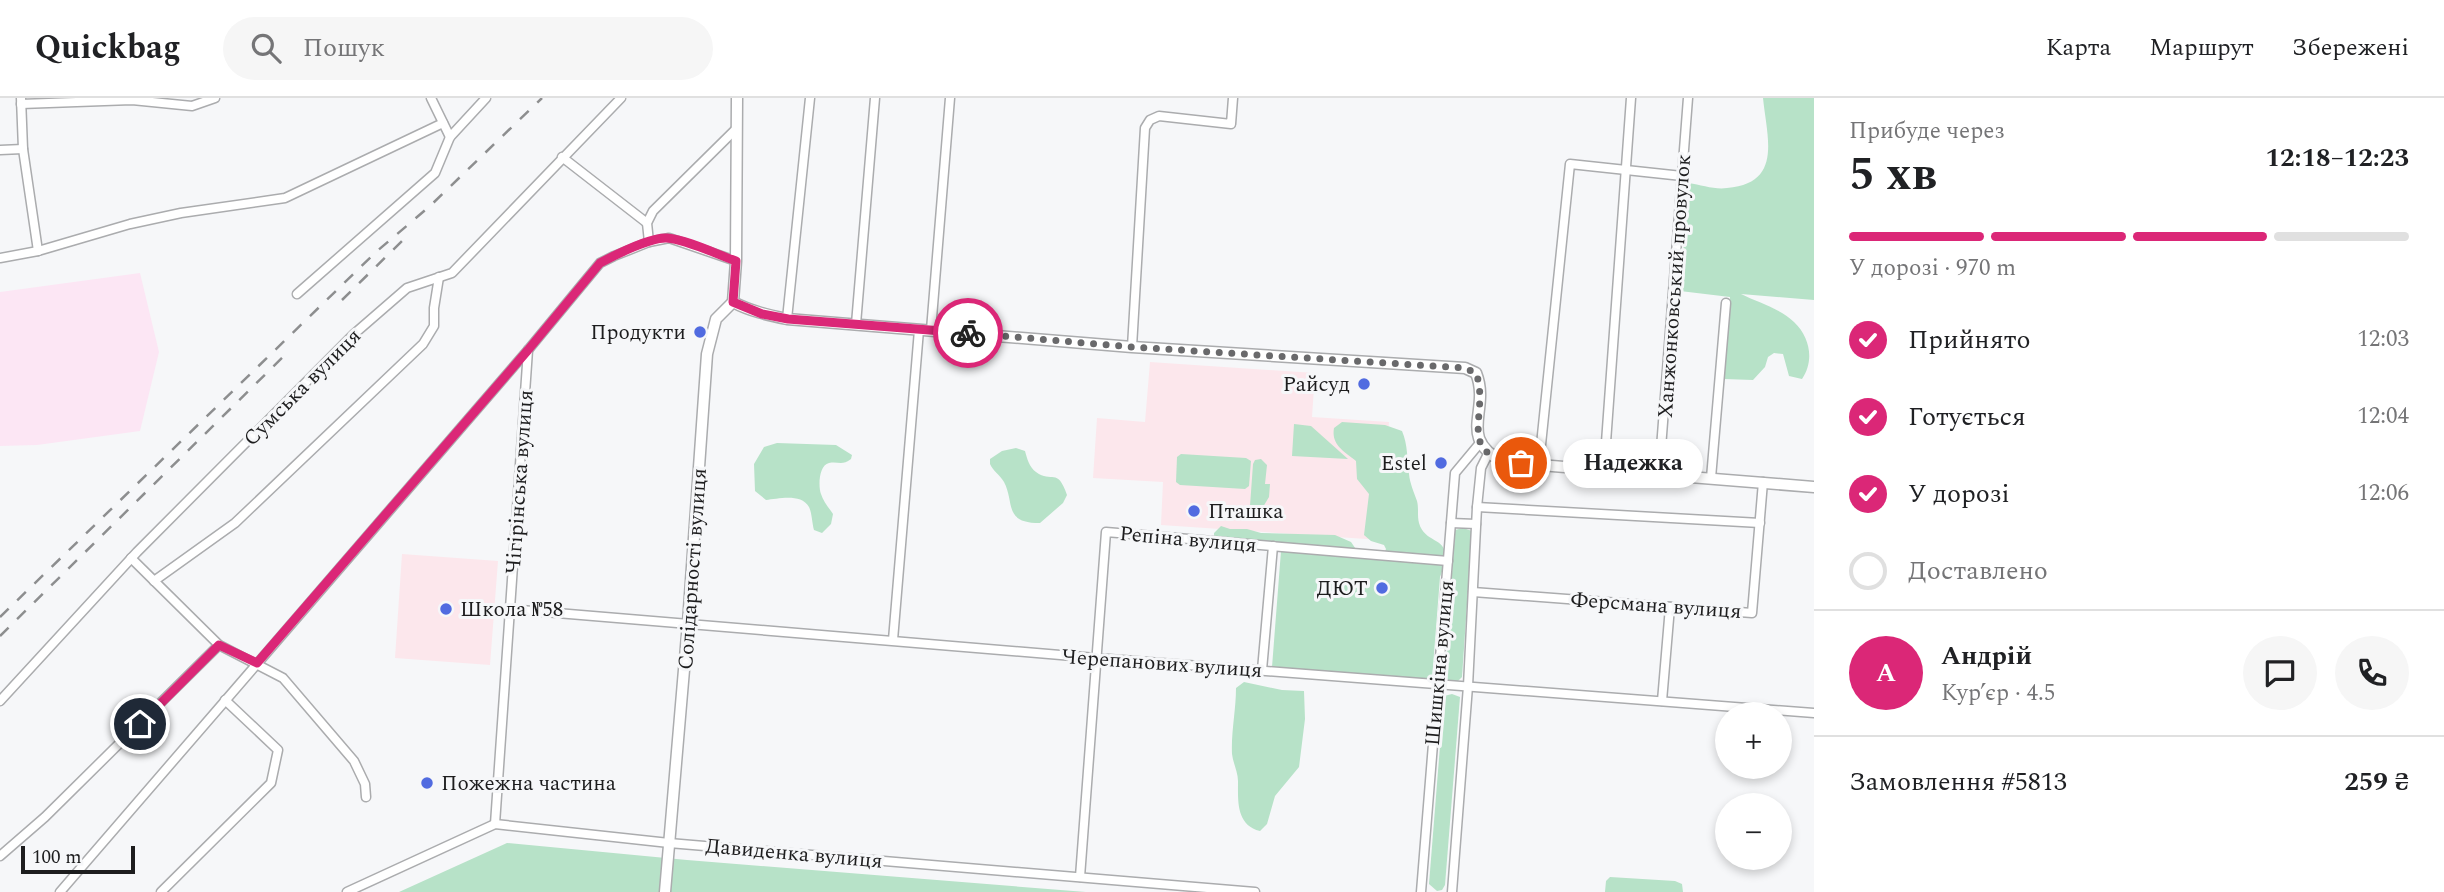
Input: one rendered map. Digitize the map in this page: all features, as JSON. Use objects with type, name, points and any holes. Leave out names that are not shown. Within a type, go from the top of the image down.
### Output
[{"type":"street","points":[[38,251],[23,149],[21,101],[132,100],[192,106],[215,98]]},
{"type":"street","points":[[431,98],[450,137]]},
{"type":"street","points":[[297,294],[435,173],[450,137],[486,98]]},
{"type":"street","name":"Сумська вулиця","points":[[0,701],[131,558],[354,334],[407,288],[452,273],[621,98]]},
{"type":"street","points":[[737,98],[736,261],[733,302],[762,314],[788,319],[1132,347],[1465,368],[1476,373],[1480,383],[1479,443],[1488,454],[1503,461],[1814,487]]},
{"type":"street","points":[[788,319],[810,98]]},
{"type":"street","points":[[856,324],[875,98]]},
{"type":"street","points":[[931,330],[950,98]]},
{"type":"street","points":[[1132,347],[1145,128],[1150,120],[1159,116],[1231,124],[1233,98]]},
{"type":"street","points":[[1604,470],[1631,98]]},
{"type":"street","name":"Ханжонковський провулок","points":[[1659,474],[1688,98]]},
{"type":"street","points":[[0,258],[38,251],[130,224],[285,198],[443,123]]},
{"type":"street","points":[[649,242],[648,223],[653,211],[736,129]]},
{"type":"street","points":[[0,150],[23,149]]},
{"type":"street","points":[[562,157],[648,223]]},
{"type":"street","points":[[1539,464],[1570,164],[1682,176]]},
{"type":"street","points":[[60,892],[600,263],[649,242],[669,238],[736,261]]},
{"type":"street","points":[[154,582],[235,523],[423,344],[434,326],[439,277]]},
{"type":"street","name":"Солідарності вулиця","points":[[665,892],[707,355],[716,319],[733,302]]},
{"type":"street","points":[[1711,478],[1726,303]]},
{"type":"street","points":[[893,640],[919,330]]},
{"type":"street","name":"Чiгiрiнська вулиця","points":[[495,824],[528,350]]},
{"type":"street","name":"Шишкiна вулиця","points":[[1421,892],[1455,473],[1479,443]]},
{"type":"street","points":[[1452,892],[1468,686],[1477,507],[1481,468],[1488,454]]},
{"type":"street","name":"Ферсмана вулиця","points":[[1472,592],[1752,613],[1763,482]]},
{"type":"street","points":[[1477,507],[1760,523]]},
{"type":"street","points":[[1451,523],[1476,524]]},
{"type":"street","name":"Репiна вулиця","points":[[1080,877],[1106,532],[1448,561]]},
{"type":"street","points":[[1262,670],[1273,546]]},
{"type":"street","points":[[131,558],[219,645],[283,678],[354,761],[365,784],[366,797]]},
{"type":"street","points":[[1662,701],[1670,607]]},
{"type":"street","name":"Черепанових вулиця","points":[[509,608],[1096,658],[1814,713]]},
{"type":"street","points":[[0,856],[45,817],[219,645]]},
{"type":"street","points":[[161,892],[271,783],[278,750],[225,700]]},
{"type":"street","points":[[347,892],[495,824]]},
{"type":"street","name":"Давиденка вулиця","points":[[495,824],[669,843],[1255,892]]},
{"type":"shaded area","points":[[140,273],[159,352],[140,431],[37,445],[0,446],[0,292]]},
{"type":"shaded area","points":[[1150,362],[1315,373],[1312,417],[1389,422],[1381,540],[1161,525],[1163,482],[1093,478],[1097,418],[1145,422]]},
{"type":"shaded area","name":"Школа №58","points":[[402,554],[498,561],[490,665],[395,658]]},
{"type":"green space","points":[[1763,98],[1814,98],[1814,300],[1741,294],[1789,317],[1804,335],[1809,358],[1802,379],[1789,376],[1783,354],[1774,353],[1768,357],[1765,367],[1753,380],[1724,379],[1730,297],[1680,291],[1689,183],[1723,188],[1745,184],[1757,177],[1768,156]]},
{"type":"green space","points":[[1342,422],[1385,425],[1402,431],[1410,481],[1418,504],[1419,523],[1428,536],[1443,547],[1445,563],[1440,577],[1432,679],[1272,667],[1281,551],[1295,552],[1276,542],[1232,545],[1214,537],[1214,533],[1221,526],[1261,533],[1335,535],[1351,542],[1362,558],[1382,558],[1386,549],[1384,545],[1371,541],[1364,535],[1369,494],[1357,479],[1356,461],[1339,447],[1334,439],[1334,428]]},
{"type":"green space","points":[[1294,424],[1311,426],[1348,459],[1292,456]]},
{"type":"green space","points":[[777,443],[836,445],[852,455],[851,459],[845,462],[826,465],[821,472],[821,494],[833,514],[831,524],[822,533],[814,530],[810,509],[801,500],[766,500],[755,491],[754,464],[764,447]]},
{"type":"green space","points":[[1016,448],[1025,451],[1036,472],[1057,478],[1067,495],[1063,503],[1040,523],[1020,520],[1015,516],[1004,482],[990,464],[990,459],[1002,451]]},
{"type":"green space","points":[[1181,454],[1246,458],[1251,461],[1249,486],[1245,489],[1180,485],[1176,482],[1177,457]]},
{"type":"green space","points":[[1261,459],[1267,465],[1265,484],[1270,484],[1269,497],[1263,507],[1250,506],[1253,464],[1255,460]]},
{"type":"green space","points":[[1463,528],[1472,531],[1462,677],[1456,683],[1450,682],[1445,676],[1455,530]]},
{"type":"green space","points":[[1244,682],[1282,690],[1304,691],[1305,719],[1299,767],[1275,796],[1267,824],[1260,831],[1252,828],[1242,818],[1238,778],[1232,754],[1236,688]]},
{"type":"green space","points":[[1452,694],[1460,697],[1445,885],[1442,890],[1437,891],[1429,884],[1444,696]]},
{"type":"green space","points":[[507,843],[687,860],[1086,892],[399,892]]},
{"type":"green space","points":[[1610,877],[1675,881],[1682,884],[1683,892],[1605,892],[1606,881]]},
{"type":"railway","points":[[0,617],[376,252],[430,206],[542,98]]},
{"type":"railway","points":[[342,300],[402,241]]},
{"type":"railway","points":[[0,636],[289,351]]},
{"type":"way so far","points":[[968,333],[1132,347],[1465,368],[1476,373],[1480,383],[1479,443],[1488,454],[1503,461],[1521,463]]},
{"type":"place","name":"Продукти","points":[[700,332]]},
{"type":"place","name":"Райсуд","points":[[1364,384]]},
{"type":"place","name":"Estel","points":[[1441,463]]},
{"type":"place","name":"Надежка","points":[[1521,463]]},
{"type":"place","name":"Пташка","points":[[1194,511]]},
{"type":"place","name":"ДЮТ","points":[[1382,588]]},
{"type":"place","name":"Школа №58","points":[[446,609]]},
{"type":"place","name":"Пожежна частина","points":[[427,783]]},
{"type":"route","points":[[140,724],[219,645],[257,663],[600,263],[614,256],[649,242],[669,238],[736,261],[733,302],[762,314],[788,319],[968,333]]}]
